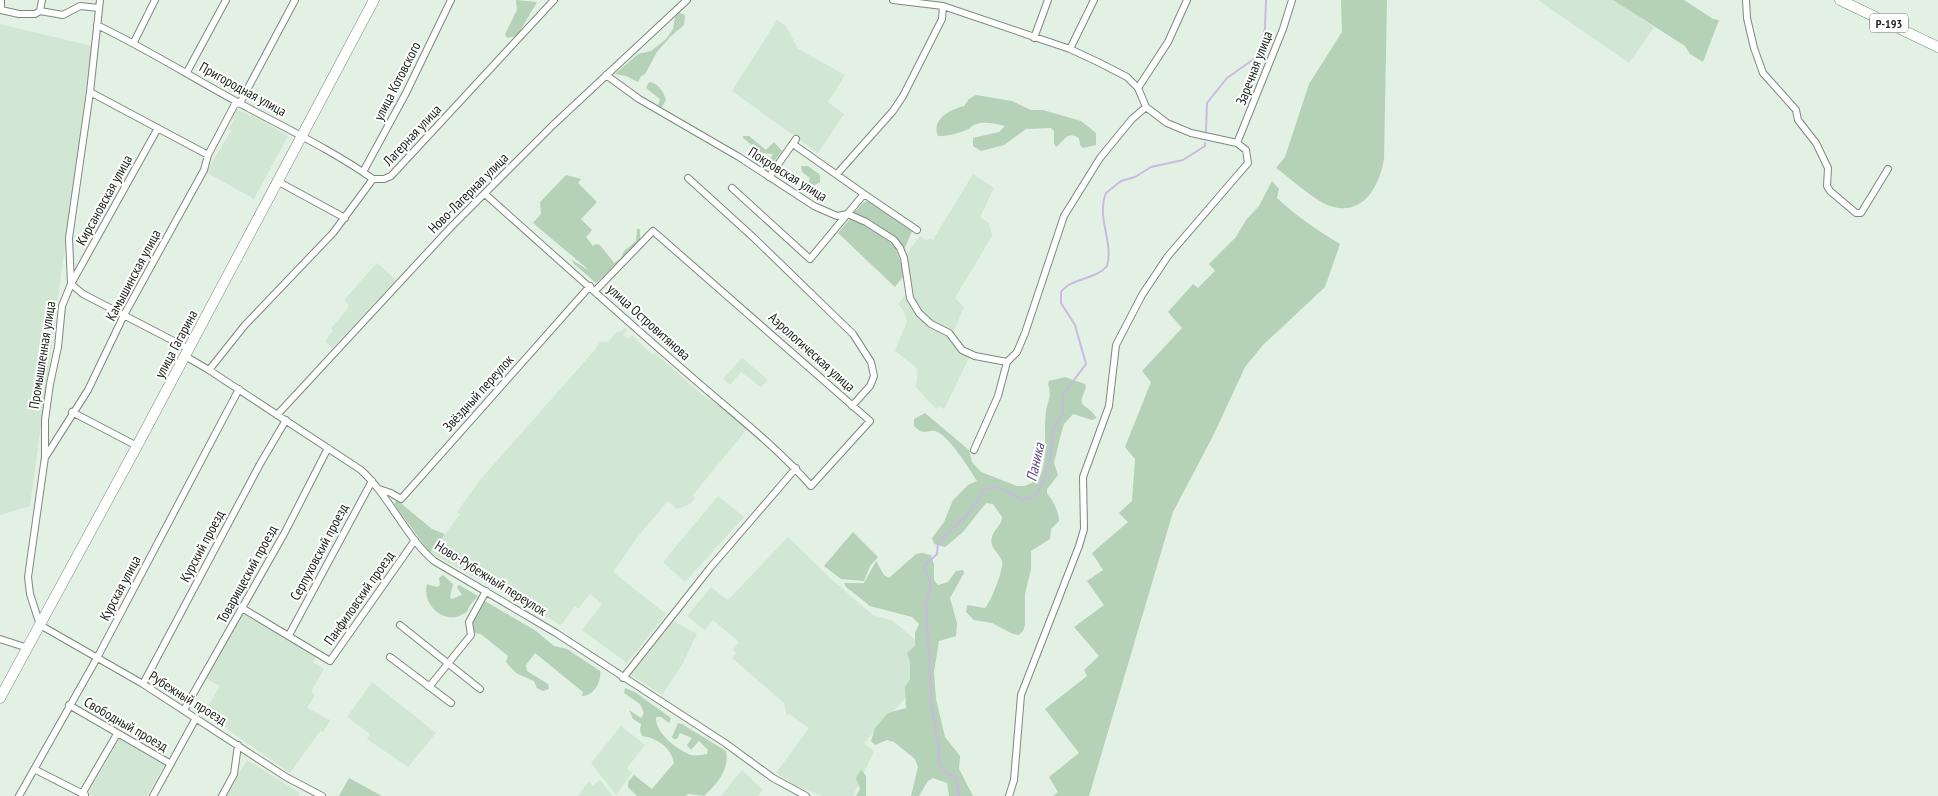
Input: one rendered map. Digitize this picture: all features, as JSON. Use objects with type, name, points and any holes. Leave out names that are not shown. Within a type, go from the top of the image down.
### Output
[{"type":"main road","name":"улица Гагарина","points":[[0,698],[137,446],[374,0]]},
{"type":"main road","name":"Р-193","points":[[1840,0],[1938,47]]},
{"type":"street","points":[[1,0],[1,10],[19,14],[35,14],[40,11],[63,15],[80,6],[99,8]]},
{"type":"street","points":[[40,11],[42,0]]},
{"type":"street","name":"Промышленная улица","points":[[40,625],[30,594],[28,577],[45,457],[45,420],[50,384],[58,347],[62,306],[71,284],[69,238],[90,92],[100,0]]},
{"type":"street","points":[[134,42],[155,0]]},
{"type":"street","points":[[187,72],[226,0]]},
{"type":"street","name":"Камышинская улица","points":[[45,457],[72,412],[88,390],[124,315],[204,170],[208,155],[236,104],[240,103],[295,0]]},
{"type":"street","name":"улица Котовского","points":[[363,172],[406,93],[451,0]]},
{"type":"street","name":"Лагерная улица","points":[[209,370],[233,339],[320,248],[374,179],[384,179],[391,176],[554,0]]},
{"type":"street","name":"Ново-Лагерная улица","points":[[277,414],[485,194],[606,75],[687,0]]},
{"type":"street","points":[[893,0],[930,2],[1070,49],[1127,77],[1138,88],[1146,107],[1167,123],[1191,133],[1238,143],[1246,150],[1248,163],[1168,256],[1142,295],[1116,345],[1109,406],[1083,477],[1084,529],[1021,695],[1014,780],[1009,796]]},
{"type":"street","points":[[1034,38],[1048,0]]},
{"type":"street","points":[[1070,49],[1094,0]]},
{"type":"street","points":[[1138,88],[1168,42],[1187,0]]},
{"type":"street","name":"Заречная улица","points":[[1238,143],[1283,29],[1292,0]]},
{"type":"street","points":[[1746,0],[1752,40],[1763,73],[1796,110],[1798,120],[1816,143],[1828,168],[1826,182],[1830,191],[1856,213],[1861,214],[1888,169]]},
{"type":"street","points":[[836,174],[893,111],[903,96],[942,19],[943,6]]},
{"type":"street","name":"Пригородная улица","points":[[97,25],[134,42],[240,103],[301,135],[374,179]]},
{"type":"street","name":"Покровская улица","points":[[606,75],[639,98],[824,212],[837,216],[848,214],[866,222],[898,244],[904,258],[910,298],[915,307],[931,324],[949,333],[962,350],[975,356],[1007,362]]},
{"type":"street","points":[[90,92],[208,155]]},
{"type":"street","points":[[974,450],[998,396],[1007,362],[1017,352],[1025,333],[1064,216],[1100,158],[1132,119],[1146,107]]},
{"type":"street","name":"Кирсановская улица","points":[[71,284],[158,128]]},
{"type":"street","points":[[769,177],[795,142],[836,174],[917,230]]},
{"type":"street","points":[[688,178],[754,238],[853,334],[871,362],[874,376],[870,386],[852,406]]},
{"type":"street","points":[[277,180],[344,218]]},
{"type":"street","points":[[732,188],[810,258],[864,194]]},
{"type":"street","name":"улица Островитянова","points":[[485,194],[796,468]]},
{"type":"street","name":"Аэрологическая улица","points":[[593,288],[654,231],[870,421],[811,486],[796,468]]},
{"type":"street","name":"Ново-Рубежный переулок","points":[[71,284],[83,294],[124,315],[187,352],[209,370],[328,448],[372,481],[415,540],[434,561],[556,633],[725,743],[773,778],[806,796]]},
{"type":"street","name":"Звёздный переулок","points":[[379,489],[391,492],[401,499],[593,288]]},
{"type":"street","name":"Курская улица","points":[[19,796],[97,658],[239,390]]},
{"type":"street","points":[[72,412],[137,446]]},
{"type":"street","name":"Курский проезд","points":[[143,684],[256,472],[286,420]]},
{"type":"street","name":"Товарищеский проезд","points":[[184,710],[242,608],[328,448]]},
{"type":"street","points":[[623,678],[710,568],[796,468]]},
{"type":"street","name":"Серпуховский проезд","points":[[289,635],[372,481]]},
{"type":"street","name":"Панфиловский проезд","points":[[242,608],[330,661],[415,540]]},
{"type":"street","points":[[430,687],[471,635],[469,622],[486,591]]},
{"type":"street","name":"Рубежный проезд","points":[[40,625],[143,684],[286,777],[322,796]]},
{"type":"street","points":[[400,625],[480,689]]},
{"type":"street","points":[[0,639],[28,648]]},
{"type":"street","points":[[390,657],[451,703]]},
{"type":"street","name":"Свободный проезд","points":[[69,705],[171,764]]},
{"type":"street","points":[[153,796],[196,718]]},
{"type":"street","points":[[34,769],[84,795],[117,734]]},
{"type":"street","points":[[222,796],[234,774],[238,745]]},
{"type":"shaded area","points":[[516,0],[537,2],[517,36],[507,38],[505,34],[517,10]]},
{"type":"shaded area","points":[[1341,0],[1387,0],[1384,159],[1372,191],[1357,205],[1347,208],[1336,208],[1323,203],[1276,168],[1285,157],[1309,84],[1342,32]]},
{"type":"shaded area","points":[[1538,0],[1613,0],[1654,27],[1629,63]]},
{"type":"shaded area","points":[[1613,0],[1684,0],[1713,19],[1719,20],[1703,62],[1690,54],[1685,46]]},
{"type":"shaded area","points":[[679,13],[685,15],[684,25],[657,52],[645,74],[641,76],[638,82],[626,76],[615,74],[638,54],[651,51],[666,39],[673,29],[675,17]]},
{"type":"shaded area","points":[[777,20],[786,26],[798,49],[845,75],[828,102],[844,114],[818,153],[732,91]]},
{"type":"shaded area","points":[[0,24],[92,46],[30,506],[0,515]]},
{"type":"shaded area","points":[[649,82],[660,88],[664,94],[666,100],[661,108],[658,106],[660,99],[646,88]]},
{"type":"shaded area","points":[[976,95],[1012,101],[1031,110],[1043,110],[1081,121],[1096,133],[1096,145],[1083,148],[1080,145],[1079,138],[1071,135],[1066,137],[1056,147],[1054,131],[1051,128],[1026,129],[1004,145],[981,151],[973,146],[973,138],[999,132],[1005,126],[987,123],[976,124],[956,133],[938,136],[937,125],[943,116],[964,106],[969,99]]},
{"type":"shaded area","points":[[237,109],[250,116],[252,115],[288,136],[254,199],[206,172],[231,131],[229,129]]},
{"type":"shaded area","points":[[743,136],[749,136],[766,150],[774,142],[782,151],[771,165],[767,167],[760,162],[769,161],[773,154],[762,153]]},
{"type":"shaded area","points":[[801,166],[808,166],[820,175],[820,182],[815,185],[808,184],[810,178],[802,172]]},
{"type":"shaded area","points":[[973,174],[994,188],[980,217],[989,223],[992,236],[955,298],[964,307],[954,331],[959,345],[970,356],[944,409],[939,406],[936,409],[916,387],[918,369],[895,351],[907,321],[904,311],[898,304],[910,290],[905,256],[920,236],[927,241],[929,238],[933,240]]},
{"type":"shaded area","points":[[566,175],[581,179],[578,183],[597,202],[581,219],[592,230],[586,237],[593,246],[596,244],[600,245],[614,263],[636,241],[637,229],[640,229],[640,241],[596,283],[574,264],[572,260],[590,271],[533,223],[541,214],[540,202]]},
{"type":"shaded area","points":[[1272,181],[1279,189],[1277,198],[1307,223],[1340,244],[1325,287],[1263,345],[1245,367],[1214,434],[1173,512],[1089,796],[1053,796],[1058,792],[1049,777],[1079,753],[1045,709],[1087,676],[1084,670],[1099,656],[1074,627],[1104,605],[1087,581],[1103,570],[1092,553],[1128,522],[1119,513],[1132,501],[1135,459],[1125,447],[1151,382],[1142,371],[1182,328],[1168,312],[1193,284],[1198,288],[1215,271],[1209,264],[1236,237],[1246,220],[1259,206]]},
{"type":"shaded area","points":[[869,201],[912,231],[904,250],[854,213],[864,202]]},
{"type":"shaded area","points":[[850,219],[866,226],[894,245],[905,274],[895,287],[838,233]]},
{"type":"shaded area","points":[[377,263],[396,280],[332,348],[325,341],[333,331],[331,328],[347,310],[349,305],[344,300]]},
{"type":"shaded area","points":[[625,328],[627,330],[623,335],[628,339],[632,335],[652,355],[655,353],[699,392],[747,429],[693,495],[695,498],[690,504],[677,509],[668,501],[639,535],[613,572],[666,614],[627,663],[582,630],[602,604],[590,594],[578,609],[575,606],[561,625],[431,553],[460,514],[457,512],[479,481],[600,342],[608,342],[618,331],[620,332]]},
{"type":"shaded area","points":[[742,358],[768,380],[761,387],[741,372],[730,385],[723,379]]},
{"type":"shaded area","points":[[1065,377],[1085,384],[1086,388],[1082,403],[1097,418],[1092,420],[1073,414],[1064,424],[1054,463],[1058,475],[1047,489],[1047,494],[1055,506],[1059,521],[1051,529],[1050,539],[1031,551],[1031,569],[1025,594],[1025,625],[1019,635],[1013,634],[992,623],[974,620],[966,612],[967,605],[985,608],[996,585],[1002,561],[991,541],[1002,517],[993,504],[986,503],[963,532],[945,547],[934,544],[932,538],[944,522],[953,500],[968,485],[977,481],[946,439],[935,431],[920,431],[914,426],[914,419],[925,413],[969,450],[972,462],[981,472],[1017,486],[1025,486],[1039,479],[1042,471],[1045,454],[1045,420],[1050,395],[1049,381]]},
{"type":"shaded area","points":[[718,496],[744,517],[685,582],[663,562]]},
{"type":"shaded area","points":[[397,500],[432,529],[445,534],[430,553],[394,504]]},
{"type":"shaded area","points":[[853,532],[878,557],[870,566],[864,581],[841,579],[824,566]]},
{"type":"shaded area","points":[[788,537],[831,579],[873,615],[893,621],[917,641],[909,694],[864,743],[874,751],[853,796],[823,796],[796,786],[776,773],[809,728],[789,714],[787,716],[784,703],[732,658],[736,653],[733,650],[739,642],[713,620],[705,630],[687,616],[711,587],[728,600]]},
{"type":"shaded area","points":[[916,554],[931,555],[934,565],[934,580],[938,585],[948,582],[956,571],[963,570],[964,573],[950,598],[957,623],[956,636],[939,641],[934,672],[936,699],[945,737],[960,756],[959,769],[973,796],[949,796],[947,783],[933,778],[928,781],[919,796],[911,796],[918,767],[915,759],[894,742],[887,740],[875,745],[871,741],[875,728],[888,713],[906,708],[905,687],[910,679],[910,662],[907,653],[915,646],[915,633],[919,624],[912,617],[870,606],[846,587],[844,583],[864,583],[876,561],[884,575],[889,578]]},
{"type":"shaded area","points":[[443,575],[453,584],[450,597],[452,599],[462,595],[457,587],[459,585],[478,596],[467,612],[456,617],[443,616],[429,603],[426,590],[427,584],[437,587],[440,585],[439,578]]},
{"type":"shaded area","points":[[483,600],[536,631],[554,646],[567,649],[600,671],[600,680],[596,688],[590,694],[582,696],[583,692],[535,653],[526,665],[527,671],[548,684],[549,689],[543,691],[537,688],[534,681],[516,673],[506,662],[508,656],[481,634],[473,633],[471,621]]},
{"type":"shaded area","points":[[242,612],[316,657],[313,662],[324,669],[311,692],[315,695],[307,708],[330,720],[323,732],[320,731],[290,773],[204,713],[220,686],[206,679]]},
{"type":"shaded area","points":[[673,621],[697,634],[683,663],[662,695],[631,675]]},
{"type":"shaded area","points":[[372,682],[436,733],[408,767],[367,739],[370,734],[347,717]]},
{"type":"shaded area","points":[[625,688],[635,692],[671,718],[669,723],[661,717],[656,717],[659,729],[663,735],[679,749],[691,755],[707,754],[708,750],[699,741],[691,750],[687,745],[692,738],[680,733],[677,739],[674,739],[672,737],[678,723],[726,751],[727,758],[724,770],[718,781],[704,796],[689,794],[685,796],[637,796],[628,787],[628,782],[634,775],[652,789],[674,763],[667,748],[658,741],[642,736],[641,724],[633,719],[629,710],[641,718],[644,713],[640,704],[624,693]]},
{"type":"shaded area","points":[[621,726],[645,745],[627,768],[632,773],[616,795],[591,763]]},
{"type":"shaded area","points":[[120,738],[165,764],[147,796],[93,796],[88,793]]},
{"type":"shaded area","points":[[247,760],[300,793],[298,796],[225,796]]},
{"type":"shaded area","points":[[742,770],[763,790],[758,796],[721,796]]},
{"type":"shaded area","points":[[861,770],[866,776],[866,796],[856,796],[860,789],[856,778]]},
{"type":"shaded area","points":[[349,778],[382,796],[339,796]]},
{"type":"shaded area","points":[[600,780],[613,796],[578,796],[589,781],[592,786]]},
{"type":"waterway","name":"Паника","points":[[1206,132],[1207,103],[1227,78],[1258,56],[1265,28],[1266,0]]},
{"type":"waterway","name":"Паника","points":[[959,796],[956,776],[947,774],[938,761],[940,752],[932,711],[926,604],[931,585],[924,566],[937,554],[938,543],[969,513],[985,489],[999,487],[1022,500],[1035,496],[1044,481],[1051,454],[1053,429],[1063,414],[1062,396],[1086,364],[1075,325],[1061,303],[1061,292],[1071,284],[1097,274],[1107,266],[1109,257],[1103,212],[1103,202],[1106,193],[1121,181],[1135,177],[1151,167],[1183,160],[1205,146],[1205,143]]}]
